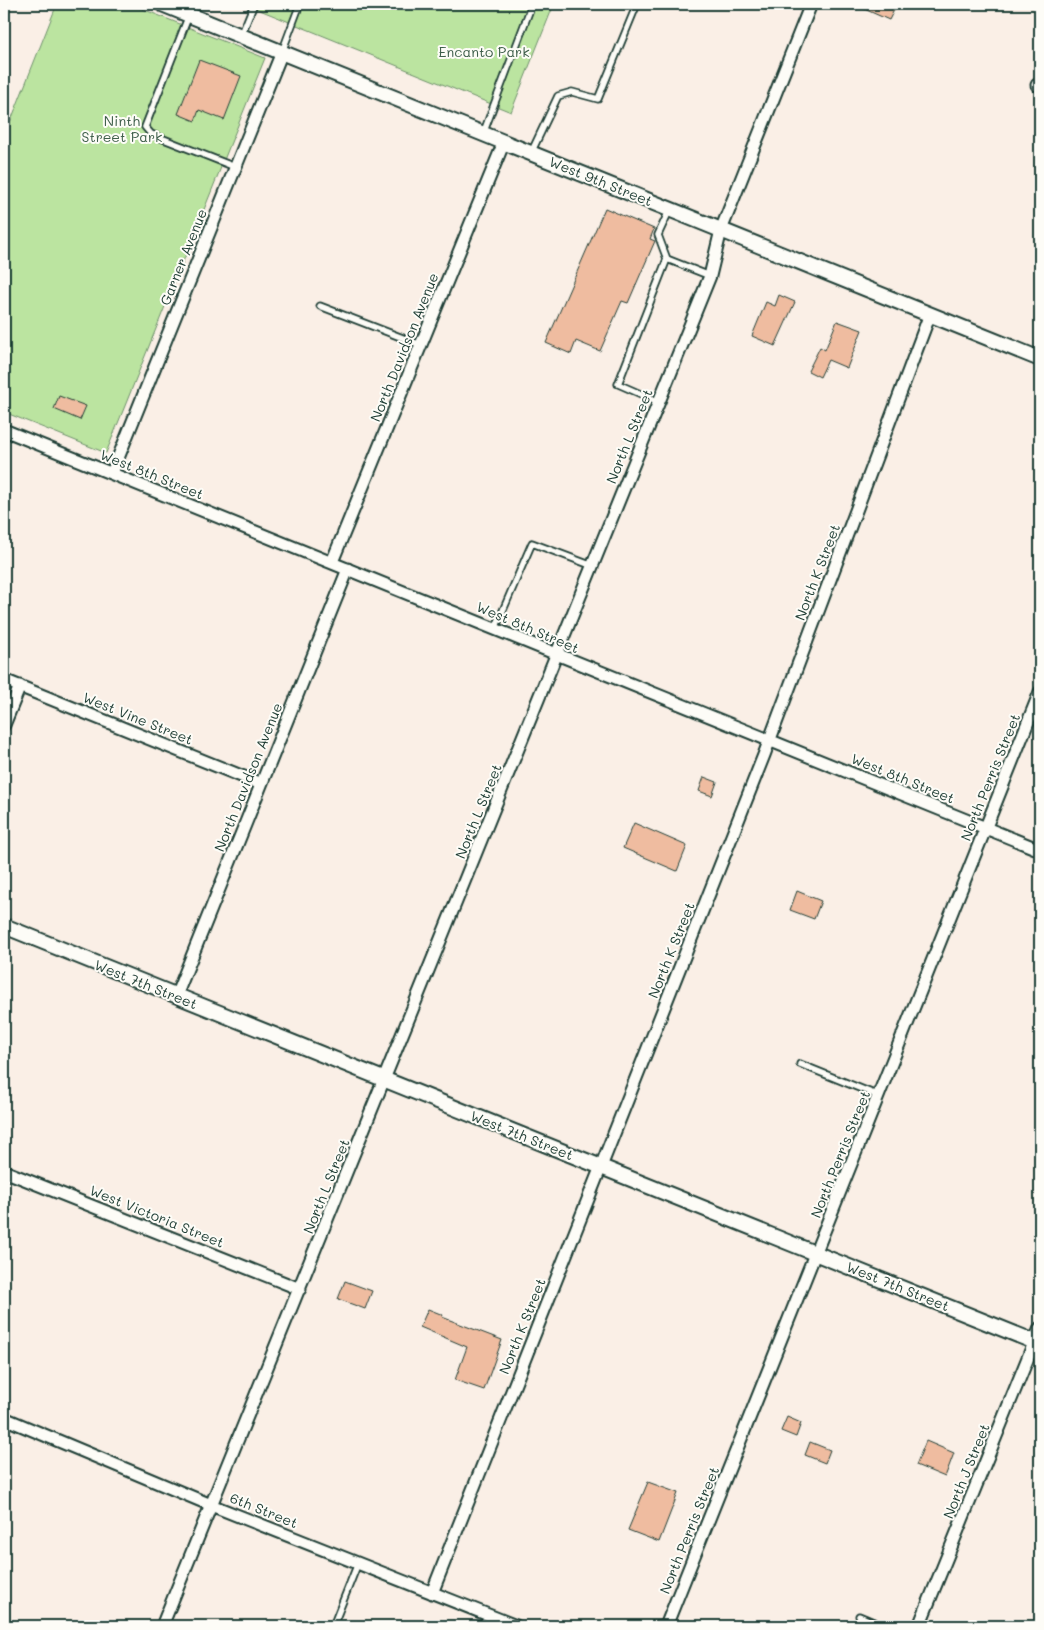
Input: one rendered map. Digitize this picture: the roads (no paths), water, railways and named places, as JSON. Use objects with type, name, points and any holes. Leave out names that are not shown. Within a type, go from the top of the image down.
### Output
[{"type":"street","name":"West 9th Street","points":[[162,4],[1040,359]]},
{"type":"street","name":"North L Street","points":[[162,1626],[710,276],[721,230],[811,4]]},
{"type":"street","name":"Garner Avenue","points":[[112,473],[282,52]]},
{"type":"street","name":"North Davidson Avenue","points":[[332,562],[504,142]]},
{"type":"street","name":"North K Street","points":[[432,1593],[769,741],[930,314]]},
{"type":"street","name":"West 8th Street","points":[[4,430],[1040,849]]},
{"type":"street","name":"North Davidson Avenue","points":[[176,996],[348,569]]},
{"type":"street","name":"West Vine Street","points":[[4,680],[262,784]]},
{"type":"street","points":[[4,725],[20,686]]},
{"type":"street","name":"North Perris Street","points":[[666,1626],[880,1096],[1040,692]]},
{"type":"street","name":"West 7th Street","points":[[4,926],[1038,1343]]},
{"type":"street","name":"West Victoria Street","points":[[4,1171],[300,1289]]},
{"type":"street","name":"North J Street","points":[[919,1626],[1038,1343],[1040,1328]]},
{"type":"street","name":"6th Street","points":[[4,1418],[211,1505],[516,1626]]},
{"type":"lane","points":[[241,36],[254,4]]},
{"type":"lane","points":[[282,52],[300,4]]},
{"type":"lane","points":[[483,134],[532,4]]},
{"type":"lane","points":[[531,153],[558,96],[572,92],[598,99],[638,4]]},
{"type":"lane","points":[[190,15],[145,127],[150,134],[235,167]]},
{"type":"lane","points":[[659,402],[618,384],[667,259],[658,235],[670,209]]},
{"type":"lane","points":[[667,259],[710,276]]},
{"type":"lane","points":[[320,306],[421,345]]},
{"type":"lane","points":[[495,629],[532,542],[593,566]]},
{"type":"lane","points":[[800,1064],[880,1096]]},
{"type":"lane","points":[[333,1626],[358,1563]]},
{"type":"lane","points":[[859,1616],[882,1626]]},
{"type":"park label","name":"Encanto Park","points":[[484,51]]},
{"type":"park label","name":"Ninth Street Park","points":[[122,128]]}]
